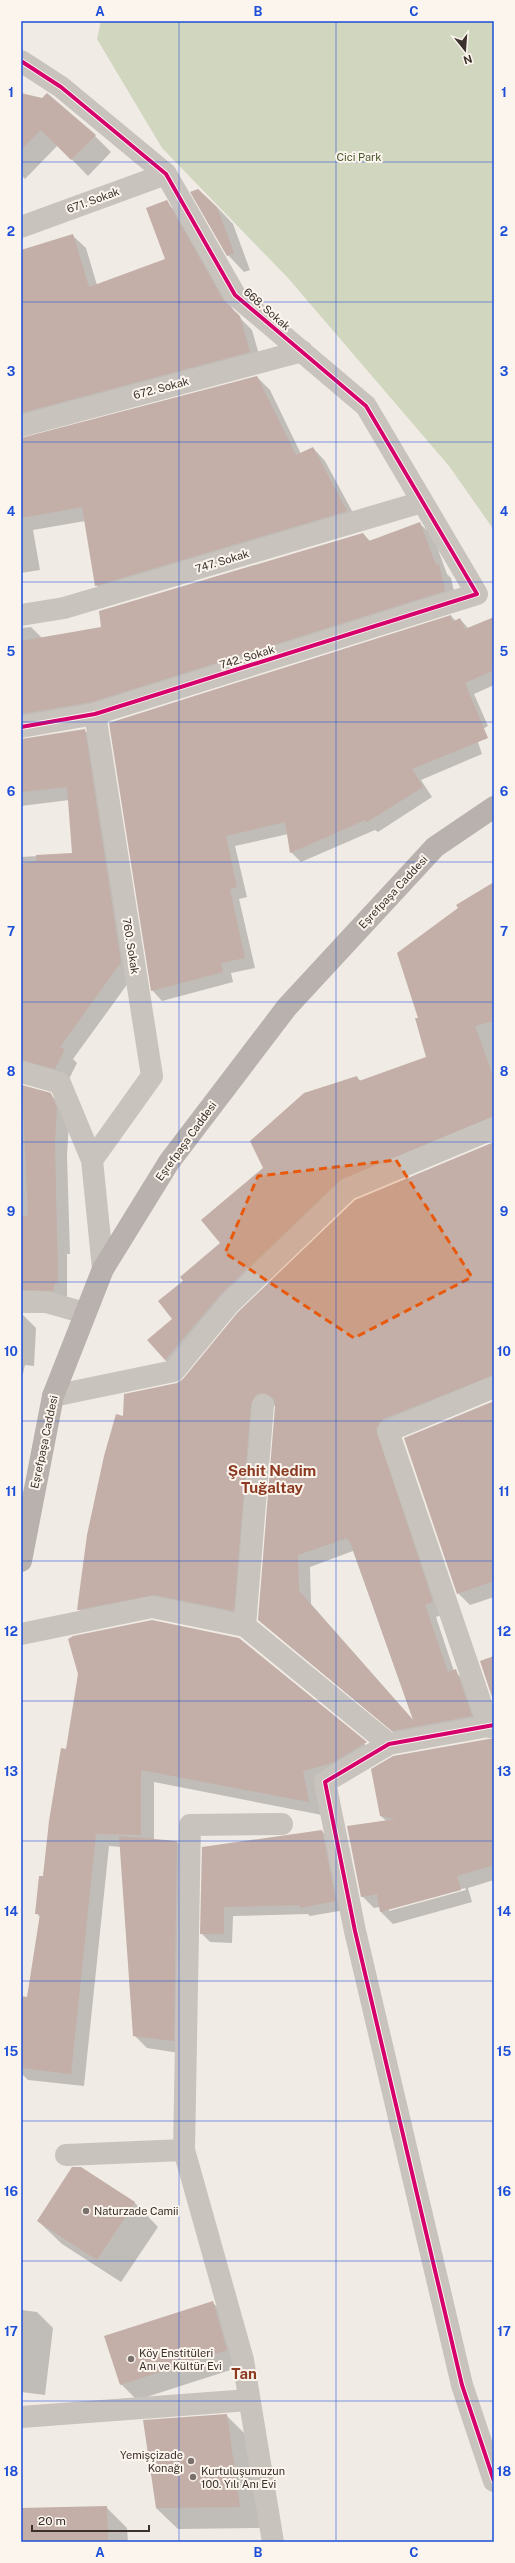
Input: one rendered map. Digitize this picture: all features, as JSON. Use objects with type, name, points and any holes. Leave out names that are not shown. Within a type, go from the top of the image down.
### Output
[{"type":"main road","name":"Eşrefpaşa Caddesi","points":[[21,1561],[53,1396],[103,1269],[169,1162],[287,1007],[435,847],[494,807]]},
{"type":"street","name":"668. Sokak","points":[[21,61],[61,87],[166,174],[235,294],[366,406],[477,594]]},
{"type":"street","name":"671. Sokak","points":[[21,227],[166,174]]},
{"type":"street","name":"672. Sokak","points":[[21,426],[302,351]]},
{"type":"street","name":"747. Sokak","points":[[21,615],[64,608],[422,502]]},
{"type":"street","name":"742. Sokak","points":[[21,727],[95,714],[477,594]]},
{"type":"street","name":"760. Sokak","points":[[92,1160],[152,1076],[95,714]]},
{"type":"street","points":[[21,1072],[60,1083],[92,1160],[103,1269]]},
{"type":"street","points":[[53,1396],[174,1371],[228,1304],[348,1189],[494,1128]]},
{"type":"street","points":[[21,1302],[46,1302],[85,1313]]},
{"type":"street","points":[[494,1388],[388,1431],[492,1726],[389,1744],[325,1782],[355,1931],[460,2378],[494,2481]]},
{"type":"street","points":[[245,1626],[263,1405]]},
{"type":"street","points":[[21,1634],[152,1607],[245,1626],[389,1744]]},
{"type":"street","points":[[273,2542],[243,2360],[184,2150],[190,1825],[282,1824]]},
{"type":"street","points":[[66,2155],[184,2150]]},
{"type":"street","points":[[21,2417],[249,2400]]},
{"type":"highlighted area","points":[[396,1160],[472,1277],[354,1338],[225,1253],[258,1176]]},
{"type":"green space","name":"Cici Park","points":[[101,21],[494,21],[494,530],[449,466],[288,278],[162,148],[97,39]]},
{"type":"building","points":[[21,93],[42,98],[47,93],[96,135],[71,160],[41,130],[21,150]]},
{"type":"building","points":[[198,189],[217,207],[234,253],[227,256],[190,192]]},
{"type":"building","points":[[167,200],[224,301],[240,316],[250,352],[21,413],[21,250],[73,234],[89,287],[165,259],[146,208]]},
{"type":"building","points":[[257,376],[296,455],[313,447],[347,511],[95,586],[82,507],[21,518],[21,438]]},
{"type":"building","points":[[420,522],[436,565],[439,564],[445,591],[92,702],[21,714],[21,641],[101,627],[99,611],[363,533],[369,541]]},
{"type":"building","points":[[451,615],[452,622],[460,618],[465,629],[494,617],[494,670],[465,683],[488,738],[412,769],[423,787],[367,822],[365,820],[290,853],[285,822],[226,836],[237,887],[230,889],[245,958],[221,963],[223,972],[151,991],[109,723]]},
{"type":"building","points":[[85,729],[121,962],[60,1047],[65,1049],[55,1069],[21,1060],[21,864],[36,861],[36,855],[72,853],[67,787],[21,792],[21,739]]},
{"type":"building","points":[[494,882],[494,1021],[475,1026],[494,1078],[494,1116],[340,1180],[220,1295],[165,1360],[147,1340],[172,1319],[158,1301],[183,1281],[180,1277],[220,1243],[201,1220],[263,1168],[250,1141],[304,1093],[357,1076],[359,1081],[426,1057],[415,1018],[418,1018],[397,953],[458,908],[456,905]]},
{"type":"building","points":[[22,1085],[51,1093],[57,1108],[55,1143],[58,1283],[54,1284],[54,1291],[21,1290],[21,1216],[28,1216]]},
{"type":"building","points":[[494,1142],[494,1375],[383,1419],[376,1429],[433,1602],[425,1605],[448,1672],[456,1669],[472,1716],[392,1731],[258,1620],[275,1406],[274,1399],[264,1393],[257,1394],[251,1404],[234,1611],[154,1595],[77,1610],[87,1535],[104,1456],[116,1414],[123,1416],[124,1394],[177,1383],[183,1379],[238,1312],[355,1200]],"holes":[[[347,1538],[351,1544],[413,1720],[299,1591],[298,1555]]]},
{"type":"building","points":[[494,1401],[494,1581],[457,1594],[404,1438]]},
{"type":"building","points":[[152,1620],[239,1638],[367,1742],[332,1763],[303,1771],[309,1802],[141,1770],[141,1835],[96,1834],[71,2074],[21,2068],[21,1996],[27,1997],[40,1914],[35,1914],[39,1876],[43,1876],[49,1821],[61,1748],[66,1749],[78,1674],[68,1639],[73,1636]]},
{"type":"building","points":[[494,1656],[494,1703],[480,1661]]},
{"type":"building","points":[[494,1738],[494,1865],[457,1876],[461,1890],[380,1912],[377,1894],[361,1897],[347,1826],[396,1819],[380,1816],[371,1769],[393,1756]]},
{"type":"building","points":[[322,1830],[336,1901],[300,1908],[300,1905],[224,1907],[224,1934],[200,1934],[202,1847]]},
{"type":"building","points":[[119,1836],[177,1841],[174,2041],[133,2036]]},
{"type":"building","name":"Naturzade Camii","points":[[72,2167],[81,2167],[135,2202],[97,2260],[37,2221]]},
{"type":"building","points":[[213,2301],[227,2350],[120,2385],[104,2336]]},
{"type":"building","name":"Yemişçizade Konağı","points":[[227,2414],[240,2507],[156,2508],[143,2420]]},
{"type":"building","points":[[107,2506],[108,2542],[21,2542],[21,2508]]},
{"type":"cycle path","points":[[21,61],[61,87],[166,174],[235,295],[366,406],[477,594],[95,714],[21,727]]},
{"type":"cycle path","points":[[494,1725],[389,1744],[325,1782],[355,1931],[462,2385],[494,2481]]},
{"type":"place","name":"Naturzade Camii","points":[[86,2211]]},
{"type":"place","name":"Köy Enstitüleri Anı ve Kültür Evi","points":[[131,2359]]},
{"type":"place","name":"Yemişçizade Konağı","points":[[191,2461]]},
{"type":"place","name":"Kurtuluşumuzun 100. Yılı Anı Evi","points":[[193,2477]]},
{"type":"district","name":"Şehit Nedim Tuğaltay","points":[[272,1478]]},
{"type":"district","name":"Tan","points":[[244,2373]]}]
